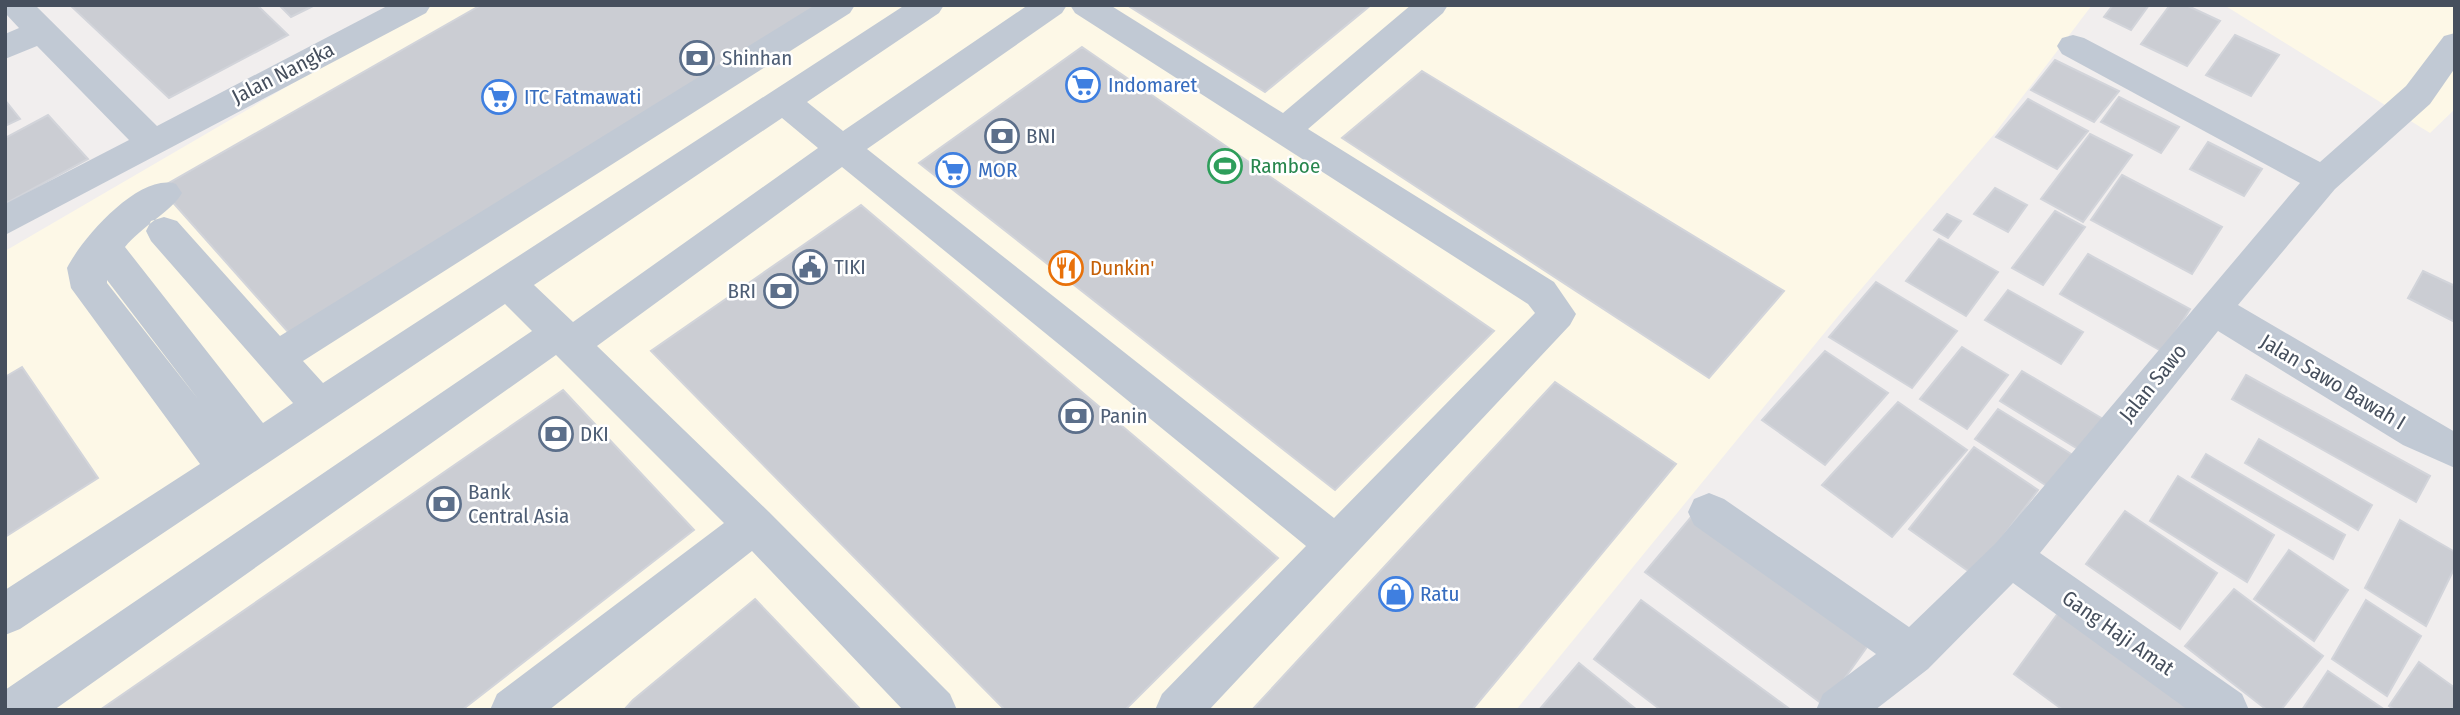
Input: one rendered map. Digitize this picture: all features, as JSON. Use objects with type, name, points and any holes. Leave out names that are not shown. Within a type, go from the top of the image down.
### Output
[{"type":"street","points":[[16,5],[152,142]]},
{"type":"street","name":"Jalan Nangka","points":[[5,221],[415,5]]},
{"type":"street","points":[[275,359],[839,5]]},
{"type":"street","points":[[5,615],[928,5]]},
{"type":"street","points":[[15,710],[564,339],[1051,5]]},
{"type":"street","points":[[1086,5],[1541,293],[1557,314],[1178,710]]},
{"type":"street","points":[[1285,130],[1432,5]]},
{"type":"street","points":[[5,48],[42,30]]},
{"type":"street","name":"Jalan Sawo","points":[[1839,710],[1912,654],[2011,557],[2322,180],[2418,95],[2455,44]]},
{"type":"street","points":[[2073,46],[2322,180]]},
{"type":"street","points":[[783,101],[1336,545]]},
{"type":"street","points":[[164,193],[127,219],[85,268],[90,288],[243,458]]},
{"type":"street","points":[[164,231],[320,407]]},
{"type":"street","points":[[508,283],[754,525],[934,710]]},
{"type":"street","name":"Jalan Sawo Bawah I","points":[[2213,309],[2417,433],[2455,451]]},
{"type":"street","points":[[1709,512],[1912,654]]},
{"type":"street","points":[[513,710],[754,525]]},
{"type":"street","name":"Gang Haji Amat","points":[[2011,557],[2226,710]]},
{"type":"shaded area","points":[[427,5],[2092,5],[1995,133],[1844,309],[1516,710],[5,710],[5,251]]},
{"type":"shaded area","points":[[2224,5],[2455,5],[2455,109],[2430,133]]},
{"type":"building","points":[[257,5],[288,35],[169,98],[72,7]]},
{"type":"building","points":[[279,5],[315,5],[291,17]]},
{"type":"building","name":"ITC Fatmawati","points":[[481,5],[820,5],[297,342],[160,188]]},
{"type":"building","points":[[1127,5],[1371,5],[1265,92]]},
{"type":"building","points":[[2113,5],[2149,5],[2131,30],[2104,17]]},
{"type":"building","points":[[2170,5],[2186,5],[2220,21],[2187,66],[2141,44]]},
{"type":"building","points":[[2235,35],[2279,55],[2251,96],[2206,75]]},
{"type":"building","points":[[1082,47],[1494,331],[1335,490],[919,163]]},
{"type":"building","points":[[2055,60],[2119,91],[2094,122],[2031,90]]},
{"type":"building","points":[[1422,71],[1784,291],[1709,378],[1342,138]]},
{"type":"building","points":[[2119,97],[2179,127],[2161,153],[2101,122]]},
{"type":"building","points":[[2028,99],[2088,131],[2057,169],[1996,137]]},
{"type":"building","points":[[5,100],[20,119],[5,126]]},
{"type":"building","points":[[48,115],[88,159],[5,204],[5,138]]},
{"type":"building","points":[[2090,134],[2132,155],[2083,222],[2041,199]]},
{"type":"building","points":[[2208,142],[2262,169],[2244,196],[2190,169]]},
{"type":"building","points":[[2122,175],[2222,227],[2192,274],[2091,220]]},
{"type":"building","points":[[1995,188],[2027,205],[2008,232],[1974,214]]},
{"type":"building","points":[[861,205],[1278,558],[1125,710],[1005,710],[651,351]]},
{"type":"building","points":[[2055,211],[2085,227],[2043,285],[2012,268]]},
{"type":"building","points":[[1947,214],[1961,221],[1948,238],[1934,230]]},
{"type":"building","points":[[1939,239],[1998,272],[1966,316],[1906,281]]},
{"type":"building","points":[[2088,254],[2190,309],[2163,352],[2060,294]]},
{"type":"building","points":[[2423,271],[2455,286],[2455,322],[2408,298]]},
{"type":"building","points":[[1876,282],[1957,331],[1912,388],[1829,337]]},
{"type":"building","points":[[2008,290],[2083,332],[2061,364],[1985,320]]},
{"type":"building","points":[[1962,347],[2008,375],[1967,429],[1920,399]]},
{"type":"building","points":[[1825,351],[1888,393],[1825,465],[1762,420]]},
{"type":"building","points":[[22,367],[98,478],[5,537],[5,377]]},
{"type":"building","points":[[2022,371],[2108,422],[2086,454],[2000,401]]},
{"type":"building","points":[[2246,375],[2430,476],[2416,502],[2232,399]]},
{"type":"building","points":[[1555,382],[1676,464],[1472,710],[1252,710]]},
{"type":"building","points":[[563,390],[694,530],[462,710],[100,710]]},
{"type":"building","points":[[1898,402],[1967,450],[1892,537],[1822,485]]},
{"type":"building","points":[[1998,409],[2076,457],[2053,490],[1975,439]]},
{"type":"building","points":[[2259,439],[2372,505],[2358,530],[2245,463]]},
{"type":"building","points":[[1974,447],[2038,490],[1974,575],[1909,529]]},
{"type":"building","points":[[2206,454],[2345,535],[2333,559],[2192,477]]},
{"type":"building","points":[[2178,476],[2274,535],[2247,582],[2150,521]]},
{"type":"building","points":[[1696,511],[1874,637],[1825,706],[1645,572]]},
{"type":"building","points":[[2125,511],[2217,573],[2180,629],[2086,564]]},
{"type":"building","points":[[2400,520],[2455,552],[2455,567],[2426,626],[2365,588]]},
{"type":"building","points":[[2289,550],[2348,590],[2314,641],[2254,599]]},
{"type":"building","points":[[2234,589],[2323,656],[2281,710],[2267,710],[2185,646]]},
{"type":"building","points":[[755,599],[861,710],[624,710],[633,700]]},
{"type":"building","points":[[1641,600],[1791,710],[1661,710],[1594,659]]},
{"type":"building","points":[[2366,600],[2421,636],[2387,696],[2332,659]]},
{"type":"building","points":[[2059,612],[2193,710],[2063,710],[2014,674]]},
{"type":"building","points":[[2419,662],[2455,688],[2455,710],[2395,710],[2389,706]]},
{"type":"building","points":[[1579,663],[1637,710],[1539,710]]},
{"type":"building","points":[[2328,671],[2385,710],[2302,710]]},
{"type":"place","name":"Shinhan","points":[[697,58]]},
{"type":"place","name":"Indomaret","points":[[1083,85]]},
{"type":"place","name":"ITC Fatmawati","points":[[499,97]]},
{"type":"place","name":"BNI","points":[[1002,136]]},
{"type":"place","name":"Ramboe","points":[[1225,166]]},
{"type":"place","name":"MOR","points":[[953,170]]},
{"type":"place","name":"TIKI","points":[[810,267]]},
{"type":"place","name":"Dunkin'","points":[[1066,268]]},
{"type":"place","name":"BRI","points":[[781,291]]},
{"type":"place","name":"Panin","points":[[1076,416]]},
{"type":"place","name":"DKI","points":[[556,434]]},
{"type":"place","name":"Bank Central Asia","points":[[444,504]]},
{"type":"place","name":"Ratu","points":[[1396,594]]}]
